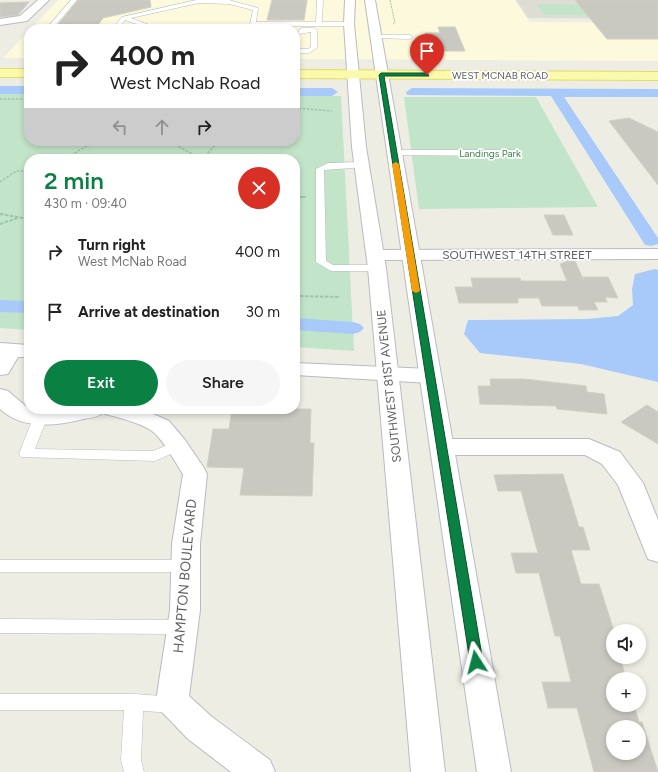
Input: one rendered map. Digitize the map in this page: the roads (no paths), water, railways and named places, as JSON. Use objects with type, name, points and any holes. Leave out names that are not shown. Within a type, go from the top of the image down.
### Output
[{"type":"main road","points":[[0,63],[24,68]]},
{"type":"main road","name":"WEST MCNAB ROAD","points":[[300,65],[352,70]]},
{"type":"main road","name":"WEST MCNAB ROAD","points":[[300,74],[352,70],[658,66]]},
{"type":"main road","points":[[0,73],[24,70]]},
{"type":"main road","name":"WEST MCNAB ROAD","points":[[380,70],[658,76]]},
{"type":"street","points":[[0,22],[23,19],[44,0]]},
{"type":"street","name":"SOUTHWEST 81ST AVENUE","points":[[350,0],[349,24],[352,70],[362,165],[376,262],[428,772]]},
{"type":"street","points":[[370,0],[380,70],[494,772]]},
{"type":"street","name":"SOUTHWEST 14TH STREET","points":[[376,262],[410,255],[658,254]]},
{"type":"street","points":[[0,369],[14,350]]},
{"type":"street","points":[[300,369],[430,376]]},
{"type":"street","points":[[0,395],[14,411],[24,411]]},
{"type":"street","points":[[46,414],[58,418],[74,414]]},
{"type":"street","name":"HAMPTON BOULEVARD","points":[[132,414],[161,426],[177,446],[195,474],[186,544],[185,610],[172,701],[176,705]]},
{"type":"street","points":[[442,447],[589,447],[611,458],[630,483],[658,552]]},
{"type":"street","points":[[176,705],[200,728],[258,772]]},
{"type":"lane","points":[[53,24],[74,0]]},
{"type":"lane","points":[[318,24],[320,0]]},
{"type":"lane","points":[[119,24],[124,18],[199,2],[229,2],[256,9],[253,24]]},
{"type":"lane","points":[[124,18],[142,24]]},
{"type":"lane","points":[[300,27],[318,24],[349,24]]},
{"type":"lane","points":[[300,33],[302,33],[303,27]]},
{"type":"lane","points":[[300,51],[309,51],[314,48],[314,30],[303,27]]},
{"type":"lane","points":[[375,37],[410,37]]},
{"type":"lane","points":[[394,153],[515,152]]},
{"type":"lane","points":[[362,165],[328,166],[320,169],[321,262],[331,268],[376,262]]},
{"type":"lane","points":[[34,414],[26,454],[155,456],[177,446]]},
{"type":"lane","points":[[0,566],[186,566]]},
{"type":"lane","points":[[0,626],[182,627]]},
{"type":"lane","points":[[0,702],[134,702],[176,705]]},
{"type":"lane","points":[[134,702],[131,760],[134,772]]},
{"type":"water","points":[[655,269],[658,270],[658,382],[581,364],[480,353],[464,334],[468,320],[587,319],[618,316],[633,305],[632,289],[635,274]]},
{"type":"waterway","points":[[0,90],[24,90]]},
{"type":"waterway","points":[[300,92],[332,92]]},
{"type":"waterway","points":[[412,92],[555,93]]},
{"type":"waterway","points":[[555,93],[658,93]]},
{"type":"waterway","points":[[555,93],[651,241]]},
{"type":"waterway","points":[[0,306],[24,307]]},
{"type":"waterway","points":[[300,324],[353,328]]},
{"type":"park label","name":"Landings Park","points":[[490,153]]}]
